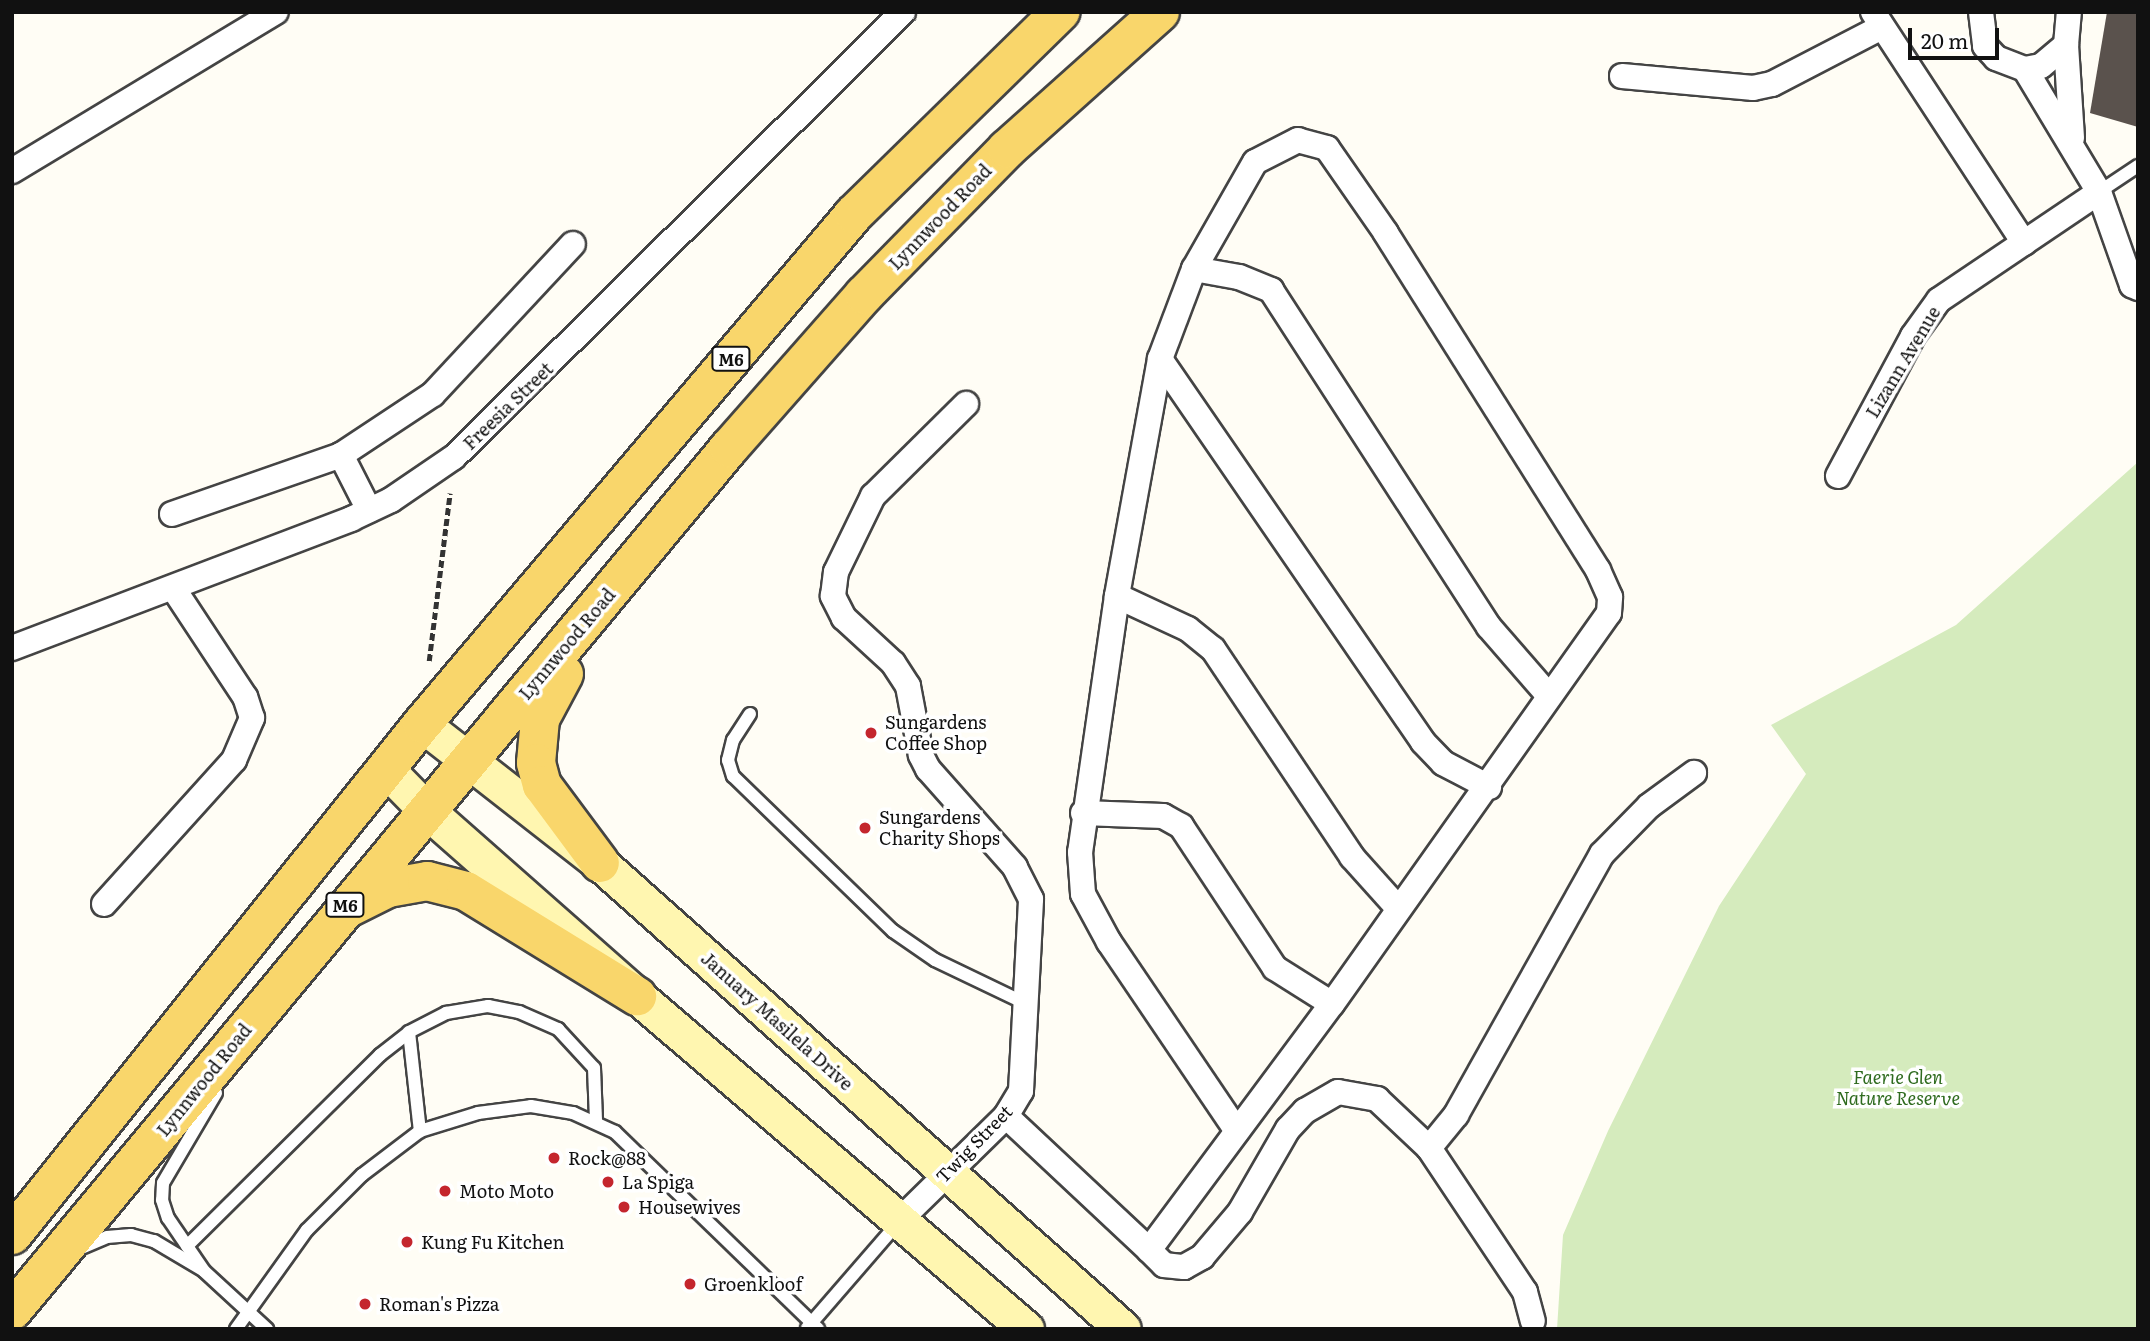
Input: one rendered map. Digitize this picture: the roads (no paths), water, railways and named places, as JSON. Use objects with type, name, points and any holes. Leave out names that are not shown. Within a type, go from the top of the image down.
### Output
[{"type":"main road","name":"M6","points":[[12,1235],[422,724],[854,214],[1060,12]]},
{"type":"main road","name":"Lynnwood Road","points":[[12,1311],[425,809],[469,762],[638,557],[864,295],[1007,149],[1160,12]]},
{"type":"main road","points":[[600,863],[542,785],[535,743],[540,719],[563,676],[638,557]]},
{"type":"main road","name":"January Masilela Drive","points":[[422,724],[600,863],[1123,1329]]},
{"type":"main road","points":[[386,769],[425,809],[637,996],[901,1219],[1026,1329]]},
{"type":"main road","points":[[339,912],[388,888],[427,881],[466,891],[637,996]]},
{"type":"street","points":[[12,171],[276,12]]},
{"type":"street","name":"Freesia Street","points":[[12,648],[369,510],[454,457],[902,12]]},
{"type":"street","points":[[1979,13],[1980,31],[1996,58],[2025,69],[2041,66],[2070,25]]},
{"type":"street","points":[[1622,76],[1753,88],[1772,84],[1877,19],[2024,243]]},
{"type":"street","points":[[2070,25],[2072,142]]},
{"type":"street","points":[[2025,69],[2072,142],[2099,192],[2132,285],[2138,288]]},
{"type":"street","points":[[1149,1250],[1332,1004],[1398,908],[1489,787],[1549,696],[1609,613],[1610,597],[1387,233],[1326,148],[1298,140],[1255,162],[1194,269],[1160,359],[1117,596],[1083,813],[1083,894],[1110,942],[1237,1131]]},
{"type":"street","name":"Lizann Avenue","points":[[1838,476],[1928,312],[2099,192]]},
{"type":"street","points":[[172,514],[341,455],[433,394],[573,244]]},
{"type":"street","points":[[1194,269],[1239,277],[1271,290],[1489,627],[1549,696]]},
{"type":"street","points":[[1160,359],[1423,742],[1443,763],[1489,787]]},
{"type":"street","name":"Twig Street","points":[[901,1219],[1006,1116],[1023,1085],[1031,899],[1024,879],[928,769],[920,755],[908,686],[893,663],[844,618],[833,596],[836,572],[873,496],[966,404]]},
{"type":"street","points":[[341,455],[369,510]]},
{"type":"street","points":[[104,904],[234,760],[252,718],[245,697],[173,588]]},
{"type":"street","points":[[1117,596],[1188,629],[1213,649],[1357,865],[1398,908]]},
{"type":"street","points":[[1429,1148],[1457,1115],[1602,854],[1649,806],[1694,773]]},
{"type":"street","points":[[1083,813],[1163,816],[1181,826],[1275,968],[1332,1004]]},
{"type":"street","points":[[1006,1116],[1164,1265],[1184,1267],[1202,1257],[1240,1212],[1288,1129],[1306,1111],[1338,1092],[1377,1099],[1429,1148],[1525,1292],[1533,1321]]},
{"type":"lane","points":[[2099,192],[2138,166]]},
{"type":"lane","points":[[750,714],[733,740],[728,761],[733,776],[893,931],[935,960],[1028,1005]]},
{"type":"lane","points":[[260,1036],[277,1014],[307,952]]},
{"type":"lane","points":[[187,1246],[380,1055],[409,1032],[446,1013],[488,1006],[519,1012],[558,1029],[594,1068],[596,1121]]},
{"type":"lane","points":[[409,1032],[420,1131]]},
{"type":"lane","points":[[204,1271],[168,1218],[163,1183],[226,1079]]},
{"type":"lane","points":[[236,1329],[249,1313],[271,1273],[307,1230],[362,1175],[420,1131],[478,1113],[530,1107],[596,1121],[632,1145],[812,1327]]},
{"type":"lane","name":"Twig Street","points":[[812,1327],[901,1219]]},
{"type":"lane","points":[[57,1258],[107,1237],[131,1235],[154,1241],[204,1271],[267,1329]]},
{"type":"place","name":"Sungardens Coffee Shop","points":[[871,733]]},
{"type":"place","name":"Sungardens Charity Shops","points":[[865,828]]},
{"type":"place","name":"Rock@88","points":[[554,1158]]},
{"type":"place","name":"La Spiga","points":[[608,1182]]},
{"type":"place","name":"Moto Moto","points":[[445,1191]]},
{"type":"place","name":"Housewives","points":[[624,1207]]},
{"type":"place","name":"Kung Fu Kitchen","points":[[407,1242]]},
{"type":"place","name":"Groenkloof","points":[[690,1284]]},
{"type":"place","name":"Roman's Pizza","points":[[365,1304]]},
{"type":"park label","name":"Faerie Glen Nature Reserve","points":[[1898,1088]]}]
